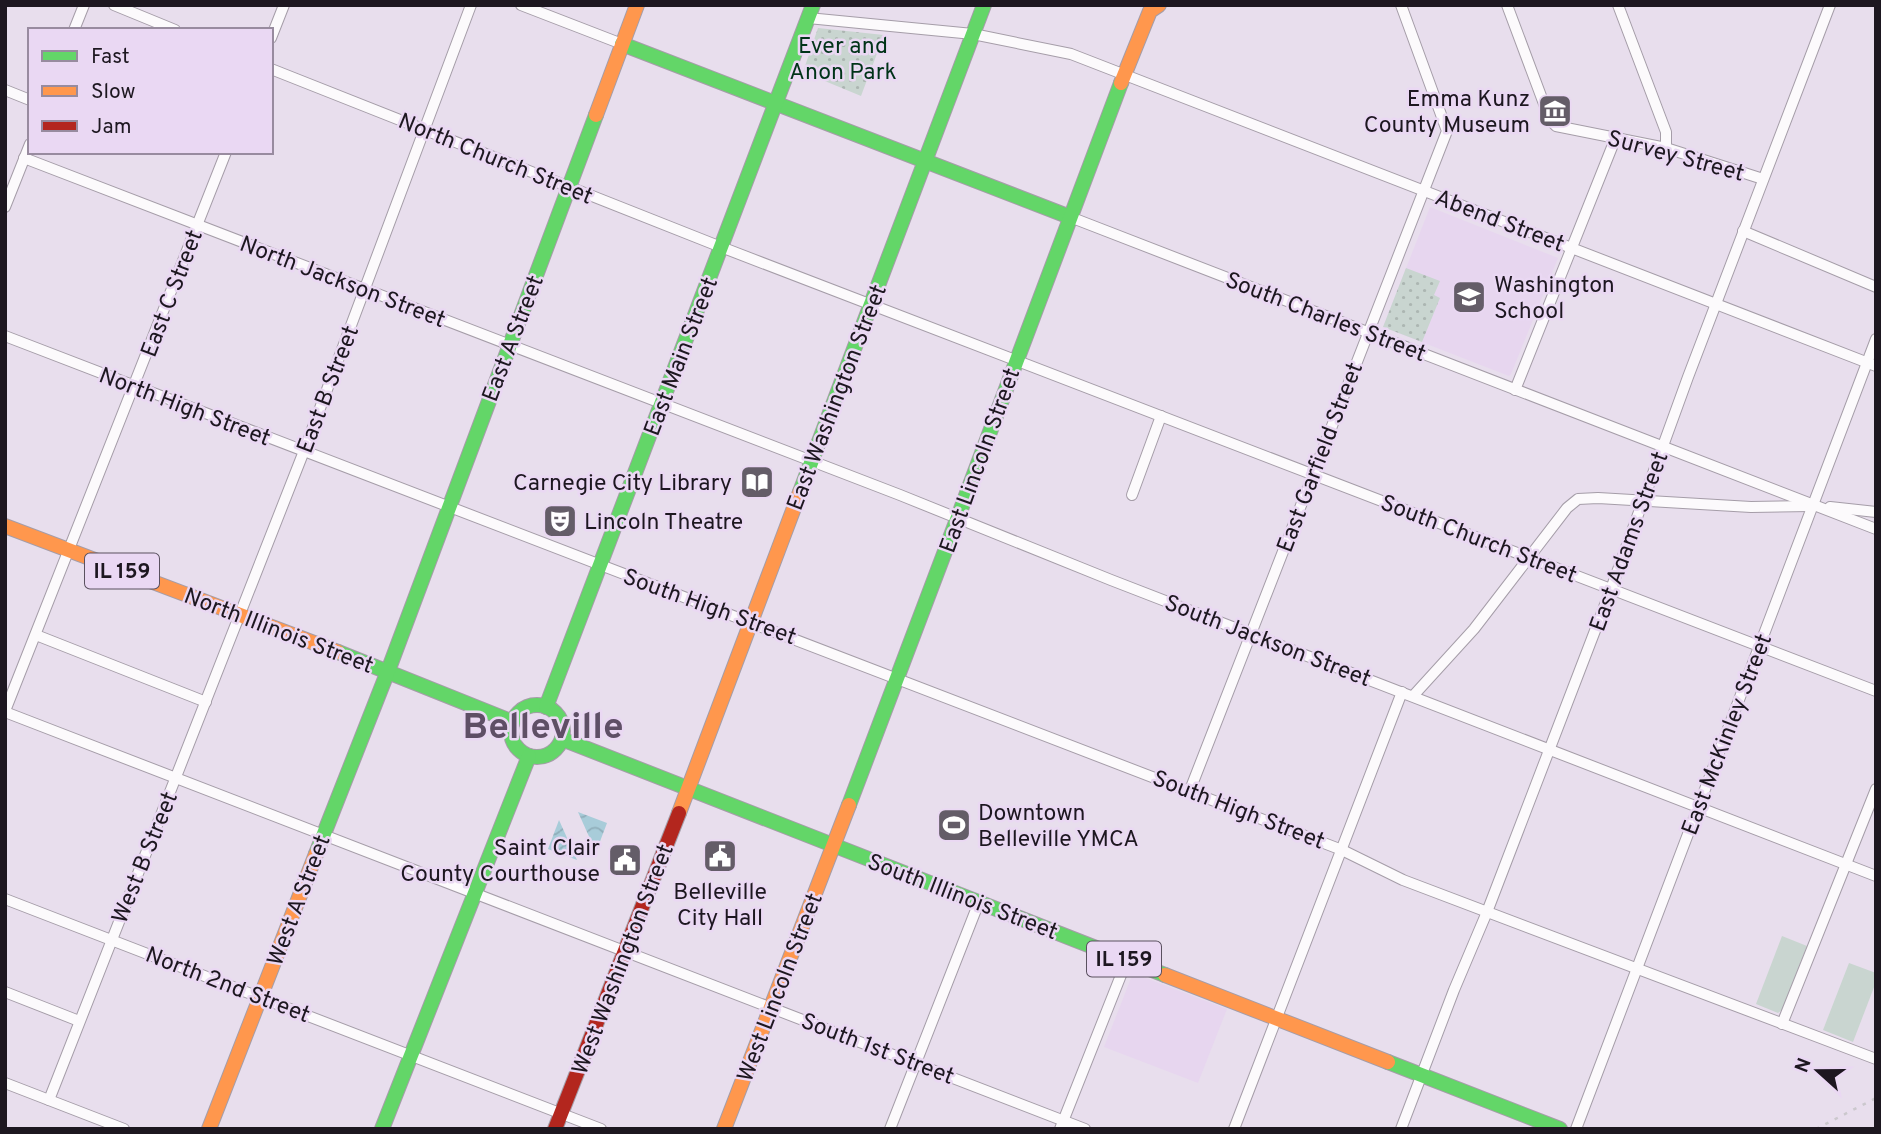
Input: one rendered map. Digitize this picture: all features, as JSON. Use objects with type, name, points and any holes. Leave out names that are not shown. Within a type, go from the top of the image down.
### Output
[{"type":"main road","name":"East A Street","points":[[388,671],[637,5]]},
{"type":"main road","name":"East Washington Street","points":[[688,788],[984,5]]},
{"type":"main road","name":"East Lincoln Street","points":[[834,845],[959,519],[1124,74],[1150,11],[1159,5]]},
{"type":"main road","name":"East Main Street","points":[[546,707],[811,11]]},
{"type":"main road","name":"South Charles Street","points":[[622,44],[1070,217]]},
{"type":"main road","name":"North Illinois Street","points":[[5,526],[388,671],[513,722]]},
{"type":"main road","name":"West A Street","points":[[209,1129],[388,671]]},
{"type":"main road","points":[[533,705],[546,707],[557,714],[561,721],[562,739],[551,753],[529,756],[513,741],[513,722],[525,708],[533,705]]},
{"type":"main road","name":"South Illinois Street","points":[[562,739],[1560,1129]]},
{"type":"main road","points":[[382,1129],[529,756]]},
{"type":"main road","name":"West Washington Street","points":[[555,1129],[688,788]]},
{"type":"main road","name":"West Lincoln Street","points":[[724,1129],[834,845]]},
{"type":"street","points":[[75,28],[84,5]]},
{"type":"street","points":[[114,5],[170,28]]},
{"type":"street","points":[[273,33],[284,5]]},
{"type":"street","name":"East B Street","points":[[240,615],[471,5]]},
{"type":"street","points":[[521,5],[622,44]]},
{"type":"street","name":"East Garfield Street","points":[[1189,790],[1447,131],[1402,5]]},
{"type":"street","name":"Survey Street","points":[[1507,5],[1550,120],[1556,126],[1666,148],[1763,179]]},
{"type":"street","points":[[1618,5],[1666,132],[1666,148]]},
{"type":"street","points":[[1821,5],[1825,18]]},
{"type":"street","name":"East Adams Street","points":[[1401,1129],[1611,589],[1715,303],[1830,5]]},
{"type":"street","name":"Abend Street","points":[[811,11],[973,34],[1071,54],[1871,364]]},
{"type":"street","name":"North Church Street","points":[[273,69],[721,247]]},
{"type":"street","points":[[5,90],[28,99]]},
{"type":"street","points":[[1515,390],[1616,138]]},
{"type":"street","points":[[5,206],[28,149]]},
{"type":"street","name":"East C Street","points":[[5,712],[225,154]]},
{"type":"street","name":"North Jackson Street","points":[[24,158],[661,405]]},
{"type":"street","name":"South Charles Street","points":[[1070,217],[1876,529]]},
{"type":"street","points":[[1743,231],[1876,287]]},
{"type":"street","name":"South Church Street","points":[[721,247],[1876,691]]},
{"type":"street","name":"North High Street","points":[[5,336],[600,565]]},
{"type":"street","name":"East McKinley Street","points":[[1576,1129],[1813,505],[1871,364],[1876,339]]},
{"type":"street","name":"South Jackson Street","points":[[661,405],[1876,876]]},
{"type":"street","points":[[1132,495],[1161,416]]},
{"type":"street","points":[[1234,1129],[1342,850],[1407,694],[1474,629],[1567,508],[1578,499],[1752,507],[1813,505],[1876,512]]},
{"type":"street","name":"South High Street","points":[[600,565],[1342,850],[1403,880],[1876,1059]]},
{"type":"street","name":"West B Street","points":[[49,1100],[240,615]]},
{"type":"street","points":[[36,635],[206,702]]},
{"type":"street","name":"South 1st Street","points":[[5,712],[916,1063],[1062,1125],[1085,1129]]},
{"type":"street","points":[[1782,1024],[1876,789]]},
{"type":"street","name":"North 2nd Street","points":[[5,899],[601,1129]]},
{"type":"street","points":[[890,1129],[979,902]]},
{"type":"street","points":[[1062,1125],[1127,960]]},
{"type":"street","points":[[5,992],[79,1021]]},
{"type":"street","points":[[5,1083],[124,1129]]},
{"type":"shaded area","name":"Washington School","points":[[1430,207],[1558,258],[1509,376],[1383,327]]},
{"type":"shaded area","points":[[1133,973],[1227,1009],[1198,1083],[1104,1047]]},
{"type":"green space","name":"Ever and Anon Park","points":[[818,28],[884,35],[861,96],[803,72]]},
{"type":"green space","points":[[1406,268],[1440,281],[1434,295],[1440,298],[1422,342],[1383,327]]},
{"type":"green space","points":[[1782,936],[1807,946],[1782,1010],[1778,1013],[1756,1004]]},
{"type":"green space","points":[[1849,963],[1876,973],[1876,982],[1853,1042],[1823,1030]]},
{"type":"water","points":[[578,812],[607,823],[596,852]]},
{"type":"water","points":[[559,820],[577,860],[548,849]]},
{"type":"railway","points":[[1816,1129],[1876,1098]]},
{"type":"traffic: fast","points":[[546,707],[813,5]]},
{"type":"traffic: fast","points":[[800,492],[984,5]]},
{"type":"traffic: fast","points":[[622,44],[1070,217]]},
{"type":"traffic: fast","points":[[849,805],[1121,83]]},
{"type":"traffic: fast","points":[[316,854],[388,671],[596,115]]},
{"type":"traffic: fast","points":[[338,652],[513,722]]},
{"type":"traffic: fast","points":[[537,705],[547,707],[555,713],[561,721],[563,731],[561,741],[555,749],[547,755],[537,757],[527,755],[519,749],[513,741],[511,731],[513,721],[519,713],[527,707],[537,705]]},
{"type":"traffic: fast","points":[[562,739],[1165,975]]},
{"type":"traffic: fast","points":[[382,1129],[529,756]]},
{"type":"traffic: fast","points":[[1388,1062],[1560,1129]]},
{"type":"traffic: slow","points":[[596,115],[637,5]]},
{"type":"traffic: slow","points":[[1121,83],[1150,11],[1159,5]]},
{"type":"traffic: slow","points":[[679,813],[800,492]]},
{"type":"traffic: slow","points":[[5,526],[338,652]]},
{"type":"traffic: slow","points":[[724,1129],[849,805]]},
{"type":"traffic: slow","points":[[209,1129],[316,854]]},
{"type":"traffic: slow","points":[[1165,975],[1388,1062]]},
{"type":"traffic: jam","points":[[555,1129],[679,813]]},
{"type":"place","name":"Emma Kunz County Museum","points":[[1555,111]]},
{"type":"place","name":"Washington School","points":[[1469,297]]},
{"type":"place","name":"Carnegie City Library","points":[[757,482]]},
{"type":"place","name":"Lincoln Theatre","points":[[560,521]]},
{"type":"place","name":"Downtown Belleville YMCA","points":[[954,825]]},
{"type":"place","name":"Belleville City Hall","points":[[720,856]]},
{"type":"place","name":"Saint Clair County Courthouse","points":[[625,860]]},
{"type":"district","name":"Belleville","points":[[543,725]]}]
